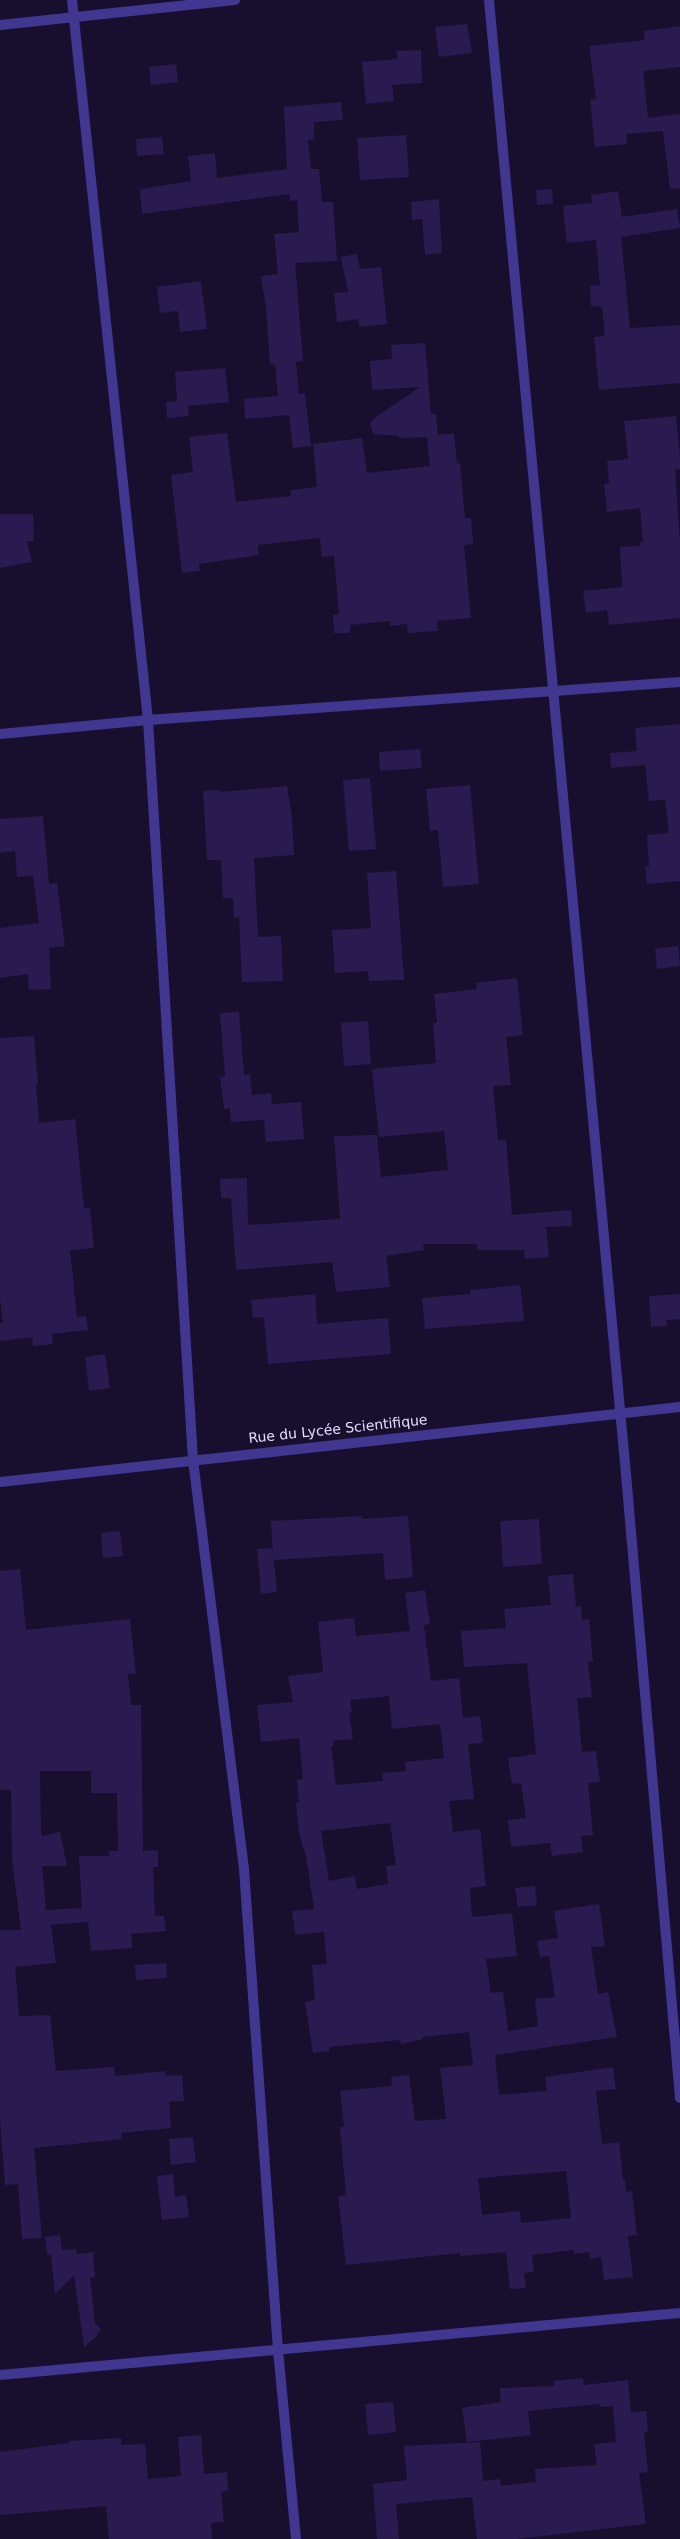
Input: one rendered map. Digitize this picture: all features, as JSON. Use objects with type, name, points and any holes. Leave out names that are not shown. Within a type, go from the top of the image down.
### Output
[{"type":"street","points":[[72,0],[148,720],[194,1460],[244,1869],[278,2350],[296,2539]]},
{"type":"street","points":[[0,25],[73,19],[235,0]]},
{"type":"street","points":[[489,0],[620,1414],[680,2098]]},
{"type":"street","points":[[0,734],[148,720],[553,693],[680,682]]},
{"type":"street","name":"Rue du Lycée Scientifique","points":[[0,1482],[680,1407]]},
{"type":"street","points":[[0,2376],[680,2313]]},
{"type":"building","points":[[467,24],[472,53],[439,57],[435,27]]},
{"type":"building","points":[[680,26],[680,67],[643,71],[648,118],[680,114],[680,188],[670,189],[663,131],[626,134],[627,144],[595,147],[590,100],[596,99],[589,46],[645,40],[644,31]]},
{"type":"building","points":[[421,50],[422,83],[392,85],[394,101],[366,104],[362,62],[397,59],[397,51]]},
{"type":"building","points":[[176,64],[178,82],[151,85],[149,67]]},
{"type":"building","points":[[341,102],[343,120],[314,122],[314,139],[308,140],[311,169],[319,169],[322,202],[333,202],[337,261],[295,263],[303,361],[296,362],[299,394],[305,393],[311,446],[293,448],[289,415],[245,419],[244,399],[278,396],[275,364],[270,365],[266,309],[261,276],[278,274],[274,234],[299,232],[297,200],[290,201],[290,194],[142,214],[140,189],[191,181],[188,156],[215,153],[217,178],[287,169],[284,107]]},
{"type":"building","points":[[406,135],[409,177],[360,180],[357,138]]},
{"type":"building","points":[[162,137],[164,154],[137,156],[136,139]]},
{"type":"building","points":[[552,189],[553,204],[537,205],[536,190]]},
{"type":"building","points":[[618,191],[622,217],[677,209],[680,228],[621,237],[630,328],[680,325],[680,383],[599,390],[594,337],[605,336],[602,307],[591,306],[590,286],[600,285],[596,240],[567,243],[563,206],[592,203],[591,195]]},
{"type":"building","points":[[439,199],[442,253],[425,255],[422,219],[412,220],[411,202]]},
{"type":"building","points":[[357,254],[360,269],[381,267],[387,324],[359,327],[358,319],[337,322],[334,293],[348,292],[341,257]]},
{"type":"building","points":[[201,281],[207,329],[180,332],[178,311],[160,313],[157,287]]},
{"type":"building","points":[[425,343],[431,414],[436,414],[438,435],[454,433],[457,464],[460,463],[465,518],[471,518],[473,544],[464,545],[471,618],[437,621],[438,631],[408,633],[407,624],[390,626],[390,621],[350,625],[350,633],[334,633],[333,615],[339,614],[334,556],[322,557],[320,538],[258,545],[259,555],[199,564],[200,571],[182,573],[171,475],[193,472],[189,437],[227,433],[236,502],[291,496],[291,490],[317,487],[313,444],[362,438],[367,473],[430,466],[427,437],[399,438],[399,436],[373,434],[370,424],[373,419],[420,387],[372,390],[370,361],[392,359],[391,345]]},
{"type":"building","points":[[225,368],[229,402],[188,406],[189,416],[167,418],[166,402],[177,401],[175,372]]},
{"type":"building","points":[[676,416],[680,457],[680,469],[675,470],[680,542],[680,618],[609,625],[607,610],[586,613],[583,591],[622,587],[620,547],[640,546],[640,542],[643,542],[640,508],[607,512],[604,484],[609,483],[607,461],[628,459],[624,421]]},
{"type":"building","points":[[0,514],[33,514],[34,541],[27,541],[32,562],[0,568]]},
{"type":"building","points":[[680,724],[680,881],[647,884],[645,867],[649,866],[647,835],[669,833],[665,800],[649,801],[645,765],[611,768],[610,753],[637,751],[635,728]]},
{"type":"building","points":[[420,749],[422,768],[380,771],[379,752]]},
{"type":"building","points":[[370,778],[376,849],[349,851],[343,780]]},
{"type":"building","points":[[470,785],[479,884],[443,887],[438,830],[430,831],[426,789]]},
{"type":"building","points":[[287,786],[292,817],[294,855],[254,858],[258,937],[281,936],[283,981],[242,982],[239,917],[234,918],[233,898],[223,898],[221,860],[207,860],[203,791],[220,790],[220,792]]},
{"type":"building","points":[[43,816],[49,884],[57,883],[65,946],[49,948],[51,989],[29,990],[28,974],[0,978],[0,928],[39,923],[33,876],[17,877],[15,851],[0,853],[0,819]]},
{"type":"building","points":[[396,871],[404,980],[369,981],[368,971],[335,973],[332,930],[371,928],[367,873]]},
{"type":"building","points":[[678,946],[680,966],[657,969],[655,949]]},
{"type":"building","points":[[517,978],[523,1035],[506,1037],[511,1085],[493,1086],[498,1140],[506,1139],[512,1215],[571,1210],[572,1226],[546,1227],[549,1257],[525,1259],[524,1250],[477,1250],[477,1244],[423,1244],[424,1250],[386,1256],[390,1287],[336,1292],[332,1262],[236,1270],[231,1198],[221,1198],[220,1179],[247,1178],[248,1225],[340,1219],[334,1136],[377,1135],[381,1177],[448,1170],[444,1131],[379,1137],[372,1069],[436,1063],[433,1023],[437,1023],[434,994],[477,989],[476,983]]},
{"type":"building","points":[[239,1012],[244,1075],[250,1074],[252,1095],[271,1093],[272,1104],[301,1102],[304,1139],[266,1142],[264,1120],[231,1122],[230,1108],[224,1109],[220,1077],[225,1076],[220,1013]]},
{"type":"building","points":[[368,1021],[371,1064],[344,1066],[341,1023]]},
{"type":"building","points":[[34,1036],[38,1084],[36,1084],[39,1123],[75,1119],[84,1208],[90,1208],[94,1248],[70,1250],[77,1317],[86,1316],[88,1330],[52,1334],[53,1344],[33,1346],[32,1337],[0,1341],[0,1323],[3,1323],[0,1299],[0,1038]]},
{"type":"building","points":[[520,1285],[524,1321],[425,1329],[422,1298],[470,1294],[470,1290]]},
{"type":"building","points":[[315,1294],[317,1324],[388,1318],[391,1354],[268,1364],[264,1317],[253,1318],[251,1300]]},
{"type":"building","points":[[680,1294],[680,1319],[666,1320],[667,1326],[651,1327],[649,1296]]},
{"type":"building","points":[[105,1354],[110,1388],[89,1391],[85,1357]]},
{"type":"building","points":[[362,1516],[362,1519],[408,1516],[413,1577],[385,1580],[383,1553],[274,1560],[277,1592],[261,1594],[257,1549],[273,1548],[271,1521]]},
{"type":"building","points":[[539,1519],[542,1564],[503,1567],[500,1521]]},
{"type":"building","points":[[120,1531],[123,1556],[103,1558],[101,1533]]},
{"type":"building","points":[[20,1569],[26,1630],[130,1619],[136,1674],[128,1674],[131,1705],[141,1705],[143,1851],[158,1850],[158,1867],[153,1867],[155,1916],[164,1916],[166,1931],[131,1934],[132,1948],[91,1951],[88,1922],[51,1925],[56,1963],[15,1967],[19,2016],[50,2015],[56,2071],[114,2067],[115,2076],[165,2071],[166,2076],[182,2075],[184,2101],[169,2102],[171,2128],[121,2133],[122,2139],[34,2148],[42,2238],[22,2239],[18,2184],[5,2185],[0,2119],[0,1930],[21,1930],[12,1859],[11,1790],[0,1790],[0,1571]],"holes":[[[40,1771],[91,1771],[91,1793],[117,1793],[118,1851],[109,1851],[109,1856],[79,1856],[82,1908],[46,1910],[42,1866],[67,1866],[60,1832],[42,1836]]]},
{"type":"building","points":[[573,1574],[576,1607],[581,1606],[582,1620],[589,1619],[593,1662],[588,1662],[592,1697],[577,1698],[582,1752],[596,1751],[600,1782],[588,1783],[593,1835],[581,1836],[583,1852],[552,1856],[550,1843],[511,1847],[508,1820],[526,1818],[521,1783],[512,1784],[508,1758],[536,1754],[527,1663],[464,1667],[461,1631],[506,1628],[504,1609],[551,1605],[548,1576]]},
{"type":"building","points":[[425,1590],[430,1624],[424,1625],[431,1681],[459,1678],[463,1718],[480,1716],[483,1743],[468,1744],[474,1799],[449,1801],[453,1832],[480,1829],[486,1886],[470,1888],[472,1917],[512,1913],[517,1956],[486,1959],[491,1993],[503,1992],[508,2031],[538,2026],[535,1999],[555,1997],[549,1956],[540,1957],[537,1941],[558,1938],[554,1911],[599,1904],[605,1946],[591,1947],[598,1994],[608,1992],[617,2037],[495,2055],[499,2095],[547,2091],[545,2077],[613,2067],[616,2089],[596,2091],[602,2144],[619,2142],[623,2180],[625,2180],[626,2192],[632,2191],[637,2235],[628,2236],[633,2277],[604,2280],[601,2257],[590,2259],[589,2252],[574,2254],[574,2250],[532,2255],[534,2272],[524,2273],[526,2288],[510,2289],[506,2252],[460,2256],[460,2253],[346,2265],[338,2196],[346,2195],[340,2127],[344,2127],[340,2091],[392,2086],[391,2077],[409,2075],[415,2121],[446,2119],[440,2068],[473,2065],[469,2032],[422,2037],[423,2039],[401,2044],[400,2040],[329,2047],[329,2051],[313,2053],[305,2002],[315,2000],[312,1965],[327,1964],[324,1932],[295,1935],[292,1911],[314,1909],[306,1856],[299,1834],[296,1803],[299,1803],[297,1780],[303,1779],[299,1738],[261,1742],[257,1705],[293,1702],[288,1676],[323,1672],[318,1622],[354,1618],[356,1636],[410,1631],[405,1593]],"holes":[[[389,1696],[392,1729],[440,1724],[444,1758],[405,1762],[406,1771],[382,1773],[383,1781],[336,1785],[331,1746],[334,1746],[333,1741],[353,1739],[349,1713],[352,1712],[350,1700]],[[390,1823],[396,1865],[386,1866],[388,1884],[357,1889],[355,1876],[329,1881],[321,1831]],[[566,2171],[571,2218],[521,2223],[520,2211],[482,2215],[478,2178]]]},
{"type":"building","points":[[535,1886],[537,1905],[518,1907],[515,1888]]},
{"type":"building","points":[[166,1963],[167,1978],[136,1980],[135,1965]]},
{"type":"building","points":[[193,2137],[196,2162],[171,2165],[169,2139]]},
{"type":"building","points":[[173,2174],[175,2197],[186,2195],[189,2217],[162,2220],[157,2176]]},
{"type":"building","points":[[60,2235],[62,2250],[76,2249],[77,2254],[96,2252],[93,2255],[95,2277],[90,2278],[95,2323],[101,2329],[96,2337],[84,2347],[74,2275],[55,2294],[51,2254],[47,2255],[45,2237]]},
{"type":"building","points":[[583,2378],[584,2385],[628,2380],[631,2412],[646,2411],[648,2432],[644,2432],[648,2472],[639,2473],[646,2524],[516,2539],[477,2539],[472,2497],[396,2504],[399,2539],[377,2539],[373,2484],[407,2480],[404,2446],[480,2442],[483,2481],[500,2479],[501,2486],[536,2482],[535,2469],[597,2465],[594,2444],[616,2442],[613,2406],[600,2407],[600,2404],[528,2411],[531,2435],[467,2442],[462,2408],[501,2402],[500,2388],[554,2386],[554,2381]]},
{"type":"building","points":[[393,2402],[396,2432],[368,2435],[365,2404]]},
{"type":"building","points":[[201,2435],[204,2474],[227,2472],[228,2491],[221,2492],[224,2522],[211,2523],[212,2539],[109,2539],[106,2506],[0,2515],[0,2452],[69,2443],[69,2441],[121,2438],[121,2445],[145,2444],[148,2479],[181,2476],[178,2437]]}]
